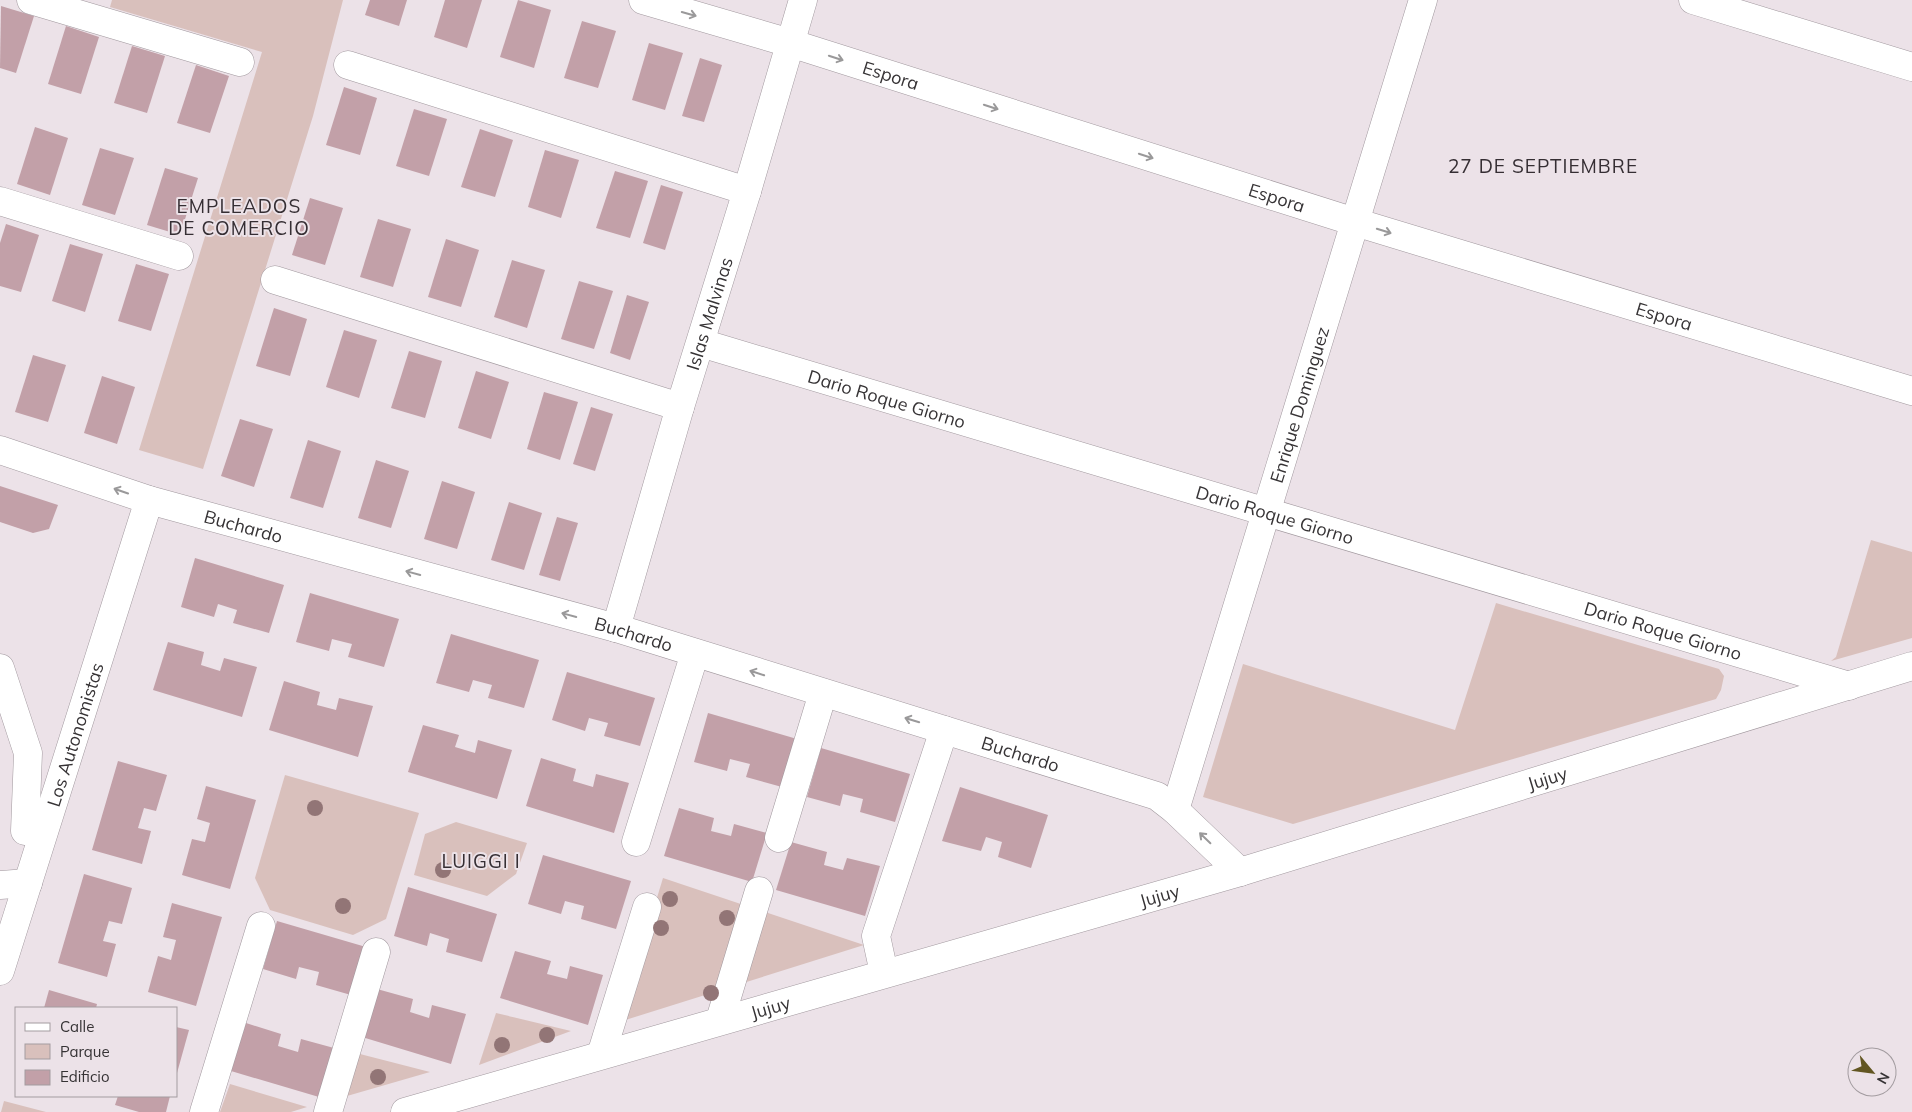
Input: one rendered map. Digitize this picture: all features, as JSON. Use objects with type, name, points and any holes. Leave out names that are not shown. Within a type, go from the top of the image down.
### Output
[{"type":"street","points":[[31,0],[240,62]]},
{"type":"street","name":"Espora","points":[[643,0],[790,43],[1355,222],[1912,391]]},
{"type":"street","name":"Islas Malvinas","points":[[616,628],[680,407],[747,191],[803,0]]},
{"type":"street","name":"Enrique Dominguez","points":[[1175,810],[1423,0]]},
{"type":"street","points":[[1693,0],[1912,67]]},
{"type":"street","points":[[348,65],[747,191]]},
{"type":"street","points":[[0,201],[179,256]]},
{"type":"street","points":[[275,280],[680,407]]},
{"type":"street","name":"Dario Roque Giorno","points":[[700,343],[1849,686]]},
{"type":"street","name":"Buchardo","points":[[0,450],[149,500],[616,628],[823,694],[1156,796],[1175,810],[1240,872]]},
{"type":"street","name":"Los Autonomistas","points":[[0,971],[149,500]]},
{"type":"street","points":[[636,842],[695,653]]},
{"type":"street","name":"Jujuy","points":[[405,1112],[1240,872],[1912,666]]},
{"type":"street","points":[[0,668],[28,753],[25,831]]},
{"type":"street","points":[[779,838],[823,694]]},
{"type":"street","points":[[884,973],[876,936],[944,730]]},
{"type":"street","points":[[0,885],[28,883]]},
{"type":"street","points":[[720,1020],[759,891]]},
{"type":"street","points":[[601,1055],[647,906]]},
{"type":"street","points":[[204,1112],[261,926]]},
{"type":"street","points":[[328,1112],[376,952]]},
{"type":"green space","points":[[112,0],[343,0],[313,116],[203,469],[139,450],[262,52],[110,7]]},
{"type":"green space","points":[[1871,540],[1912,552],[1912,638],[1831,661],[1836,657]]},
{"type":"green space","points":[[1496,603],[1719,669],[1724,676],[1721,690],[1716,699],[1293,824],[1203,797],[1243,664],[1455,730]]},
{"type":"green space","points":[[285,775],[419,813],[386,919],[353,935],[270,910],[255,878]]},
{"type":"green space","points":[[456,822],[527,843],[516,874],[487,896],[414,875],[425,834]]},
{"type":"green space","points":[[663,878],[864,945],[619,1022]]},
{"type":"green space","points":[[496,1013],[571,1031],[479,1065]]},
{"type":"green space","points":[[360,1054],[430,1072],[347,1096]]},
{"type":"green space","points":[[230,1084],[307,1107],[291,1112],[220,1112]]},
{"type":"green space","points":[[4,1101],[46,1112],[1,1112]]},
{"type":"building","points":[[370,0],[407,0],[399,26],[365,15]]},
{"type":"building","points":[[445,0],[482,0],[467,48],[434,37]]},
{"type":"building","points":[[518,0],[551,10],[534,68],[500,57]]},
{"type":"building","points":[[1,6],[34,16],[16,73],[0,68]]},
{"type":"building","points":[[582,21],[616,31],[598,88],[564,78]]},
{"type":"building","points":[[66,26],[99,37],[81,94],[48,84]]},
{"type":"building","points":[[649,43],[683,53],[665,110],[632,100]]},
{"type":"building","points":[[132,46],[165,56],[147,113],[114,103]]},
{"type":"building","points":[[700,58],[722,65],[704,122],[682,116]]},
{"type":"building","points":[[196,65],[229,76],[210,133],[177,123]]},
{"type":"building","points":[[344,87],[377,98],[360,155],[326,145]]},
{"type":"building","points":[[414,109],[447,119],[429,176],[396,166]]},
{"type":"building","points":[[35,127],[68,138],[50,195],[17,184]]},
{"type":"building","points":[[480,129],[513,140],[495,197],[461,187]]},
{"type":"building","points":[[100,148],[134,158],[115,215],[82,205]]},
{"type":"building","points":[[545,150],[579,160],[561,218],[528,207]]},
{"type":"building","points":[[165,168],[198,178],[180,235],[147,225]]},
{"type":"building","points":[[615,171],[648,181],[630,238],[596,228]]},
{"type":"building","points":[[661,185],[683,192],[665,250],[643,243]]},
{"type":"building","points":[[310,198],[343,208],[325,265],[292,255]]},
{"type":"building","points":[[378,219],[411,229],[393,287],[360,277]]},
{"type":"building","points":[[6,224],[39,235],[21,292],[0,286],[0,243]]},
{"type":"building","points":[[446,239],[479,250],[461,307],[428,297]]},
{"type":"building","points":[[70,244],[103,254],[85,312],[52,301]]},
{"type":"building","points":[[512,260],[545,270],[527,328],[494,317]]},
{"type":"building","points":[[136,264],[169,274],[151,331],[118,321]]},
{"type":"building","points":[[579,281],[613,291],[594,349],[561,339]]},
{"type":"building","points":[[627,295],[649,302],[630,360],[610,353]]},
{"type":"building","points":[[274,308],[307,319],[290,376],[256,366]]},
{"type":"building","points":[[344,330],[377,340],[359,398],[326,387]]},
{"type":"building","points":[[409,351],[442,361],[425,418],[391,408]]},
{"type":"building","points":[[33,355],[66,365],[48,422],[15,412]]},
{"type":"building","points":[[476,371],[509,382],[491,439],[458,428]]},
{"type":"building","points":[[102,376],[135,387],[117,444],[84,433]]},
{"type":"building","points":[[544,392],[578,402],[560,460],[527,449]]},
{"type":"building","points":[[591,407],[613,414],[595,471],[573,464]]},
{"type":"building","points":[[240,419],[273,429],[254,487],[221,476]]},
{"type":"building","points":[[308,440],[341,451],[323,508],[290,498]]},
{"type":"building","points":[[376,460],[409,471],[391,528],[358,518]]},
{"type":"building","points":[[442,481],[475,492],[457,549],[424,539]]},
{"type":"building","points":[[0,486],[58,505],[49,529],[33,533],[0,522]]},
{"type":"building","points":[[509,502],[542,513],[524,570],[491,560]]},
{"type":"building","points":[[557,517],[578,523],[560,581],[539,575]]},
{"type":"building","points":[[195,558],[284,585],[269,633],[233,623],[237,610],[218,604],[214,617],[181,607]]},
{"type":"building","points":[[310,593],[399,619],[384,667],[348,657],[352,644],[332,639],[329,651],[296,642]]},
{"type":"building","points":[[451,634],[539,660],[524,708],[488,698],[492,685],[473,680],[469,692],[436,683]]},
{"type":"building","points":[[168,642],[204,652],[201,665],[220,671],[224,658],[257,667],[242,717],[153,690]]},
{"type":"building","points":[[567,672],[655,698],[640,746],[604,736],[608,723],[589,718],[585,731],[552,720]]},
{"type":"building","points":[[284,681],[320,692],[317,705],[336,710],[339,698],[373,706],[358,757],[269,730]]},
{"type":"building","points":[[708,713],[797,739],[782,787],[746,777],[750,764],[730,759],[727,771],[694,762]]},
{"type":"building","points":[[423,725],[459,735],[455,747],[475,753],[478,740],[512,750],[497,799],[408,772]]},
{"type":"building","points":[[821,748],[910,774],[895,822],[860,812],[863,799],[843,794],[840,806],[807,797]]},
{"type":"building","points":[[541,758],[576,769],[573,781],[593,787],[596,774],[629,783],[614,833],[526,806]]},
{"type":"building","points":[[118,761],[167,775],[156,811],[144,808],[138,828],[151,831],[142,864],[92,850]]},
{"type":"building","points":[[206,786],[256,800],[230,889],[182,875],[192,839],[205,842],[210,823],[197,819]]},
{"type":"building","points":[[960,787],[1048,815],[1031,868],[998,857],[1002,842],[986,837],[981,851],[942,841]]},
{"type":"building","points":[[679,808],[714,818],[711,831],[731,836],[734,824],[767,833],[752,882],[664,856]]},
{"type":"building","points":[[791,842],[827,852],[824,865],[843,870],[847,858],[880,866],[865,916],[776,890]]},
{"type":"building","points":[[543,855],[631,881],[616,929],[581,919],[584,906],[565,901],[561,914],[528,904]]},
{"type":"building","points":[[84,874],[132,888],[122,924],[109,921],[103,941],[116,944],[107,977],[58,963]]},
{"type":"building","points":[[408,887],[497,914],[482,962],[446,952],[449,939],[430,933],[427,946],[394,936]]},
{"type":"building","points":[[172,903],[222,917],[196,1006],[148,992],[158,956],[171,960],[176,940],[163,937]]},
{"type":"building","points":[[277,921],[366,947],[351,995],[316,985],[319,972],[299,967],[296,979],[263,969]]},
{"type":"building","points":[[515,951],[551,961],[547,974],[567,979],[570,966],[603,975],[588,1025],[500,998]]},
{"type":"building","points":[[377,989],[413,999],[410,1012],[429,1018],[432,1005],[466,1014],[451,1064],[362,1037]]},
{"type":"building","points":[[49,990],[97,1004],[96,1007],[44,1007]]},
{"type":"building","points":[[246,1023],[281,1034],[278,1046],[298,1052],[301,1039],[334,1048],[319,1097],[231,1071]]},
{"type":"building","points":[[178,1027],[189,1030],[178,1069]]},
{"type":"building","points":[[118,1097],[170,1097],[166,1112],[139,1112],[115,1105]]},
{"type":"district","name":"27 DE SEPTIEMBRE","points":[[1543,166]]},
{"type":"district","name":"EMPLEADOS DE COMERCIO","points":[[239,217]]},
{"type":"district","name":"LUIGGI I","points":[[481,861]]}]
